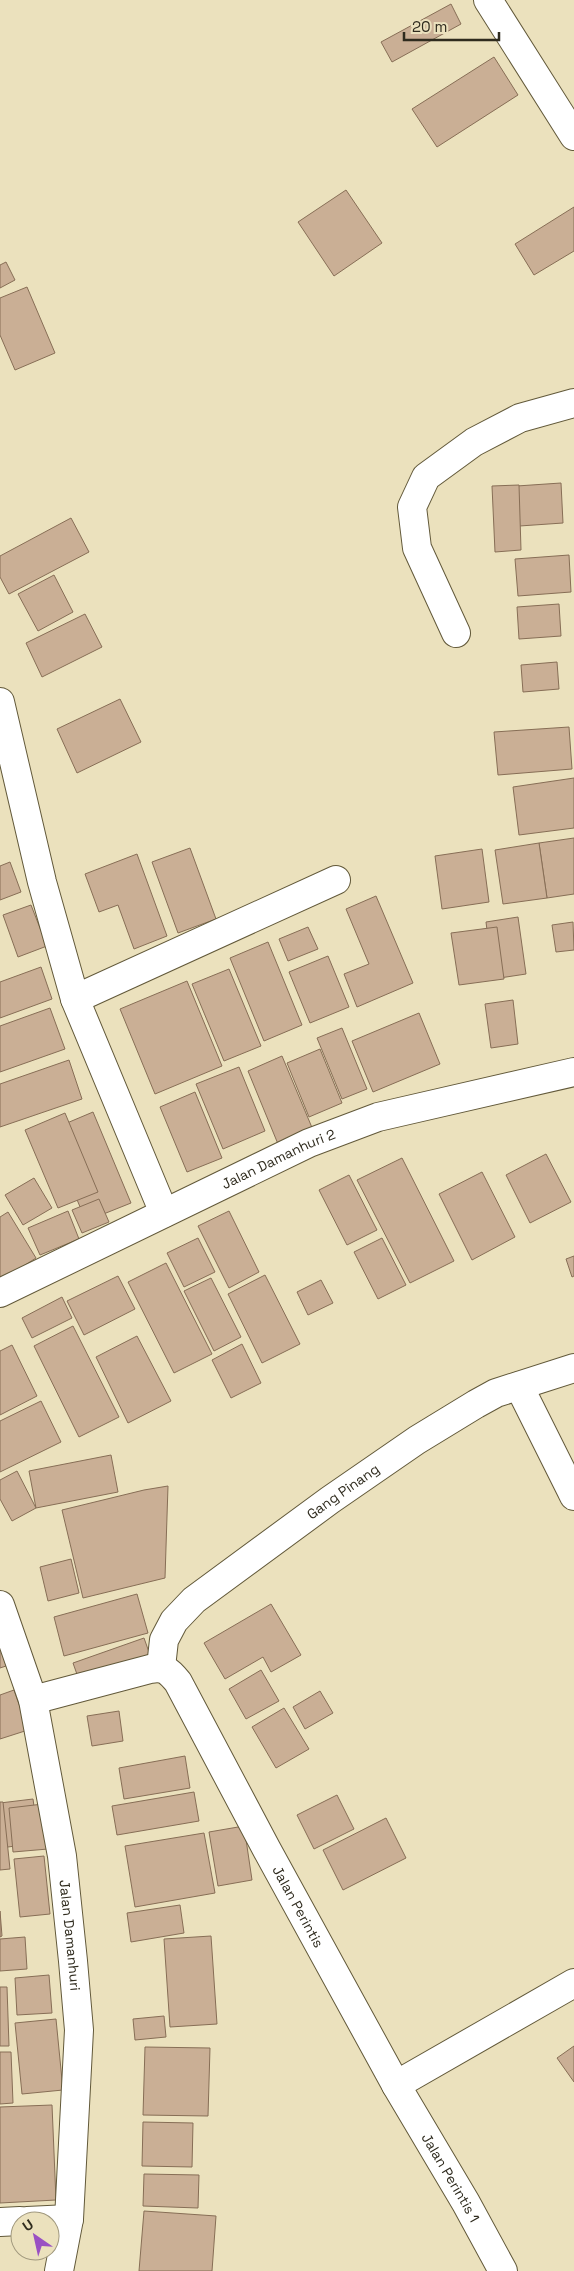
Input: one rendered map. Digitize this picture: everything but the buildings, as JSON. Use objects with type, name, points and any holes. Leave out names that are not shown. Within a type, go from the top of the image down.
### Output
[{"type":"street","points":[[488,0],[574,136]]},
{"type":"street","points":[[456,633],[417,548],[412,507],[426,477],[474,442],[520,418],[574,402]]},
{"type":"street","points":[[0,702],[42,882],[75,999],[164,1213]]},
{"type":"street","points":[[75,999],[336,880]]},
{"type":"street","name":"Jalan Damanhuri 2","points":[[0,1293],[309,1143],[378,1116],[574,1072]]},
{"type":"street","name":"Gang Pinang","points":[[161,1667],[164,1640],[174,1621],[194,1600],[330,1500],[417,1440],[496,1393],[574,1368]]},
{"type":"street","points":[[519,1386],[574,1496]]},
{"type":"street","name":"Jalan Damanhuri","points":[[0,1606],[33,1700],[62,1856],[79,2030],[69,2219],[59,2271]]},
{"type":"street","points":[[33,1700],[161,1667]]},
{"type":"street","name":"Jalan Perintis","points":[[161,1667],[170,1672],[178,1682],[266,1848],[396,2085]]},
{"type":"street","points":[[396,2085],[574,1983]]},
{"type":"street","name":"Jalan Perintis 1","points":[[396,2085],[503,2271]]},
{"type":"street","points":[[60,2219],[69,2219]]}]
